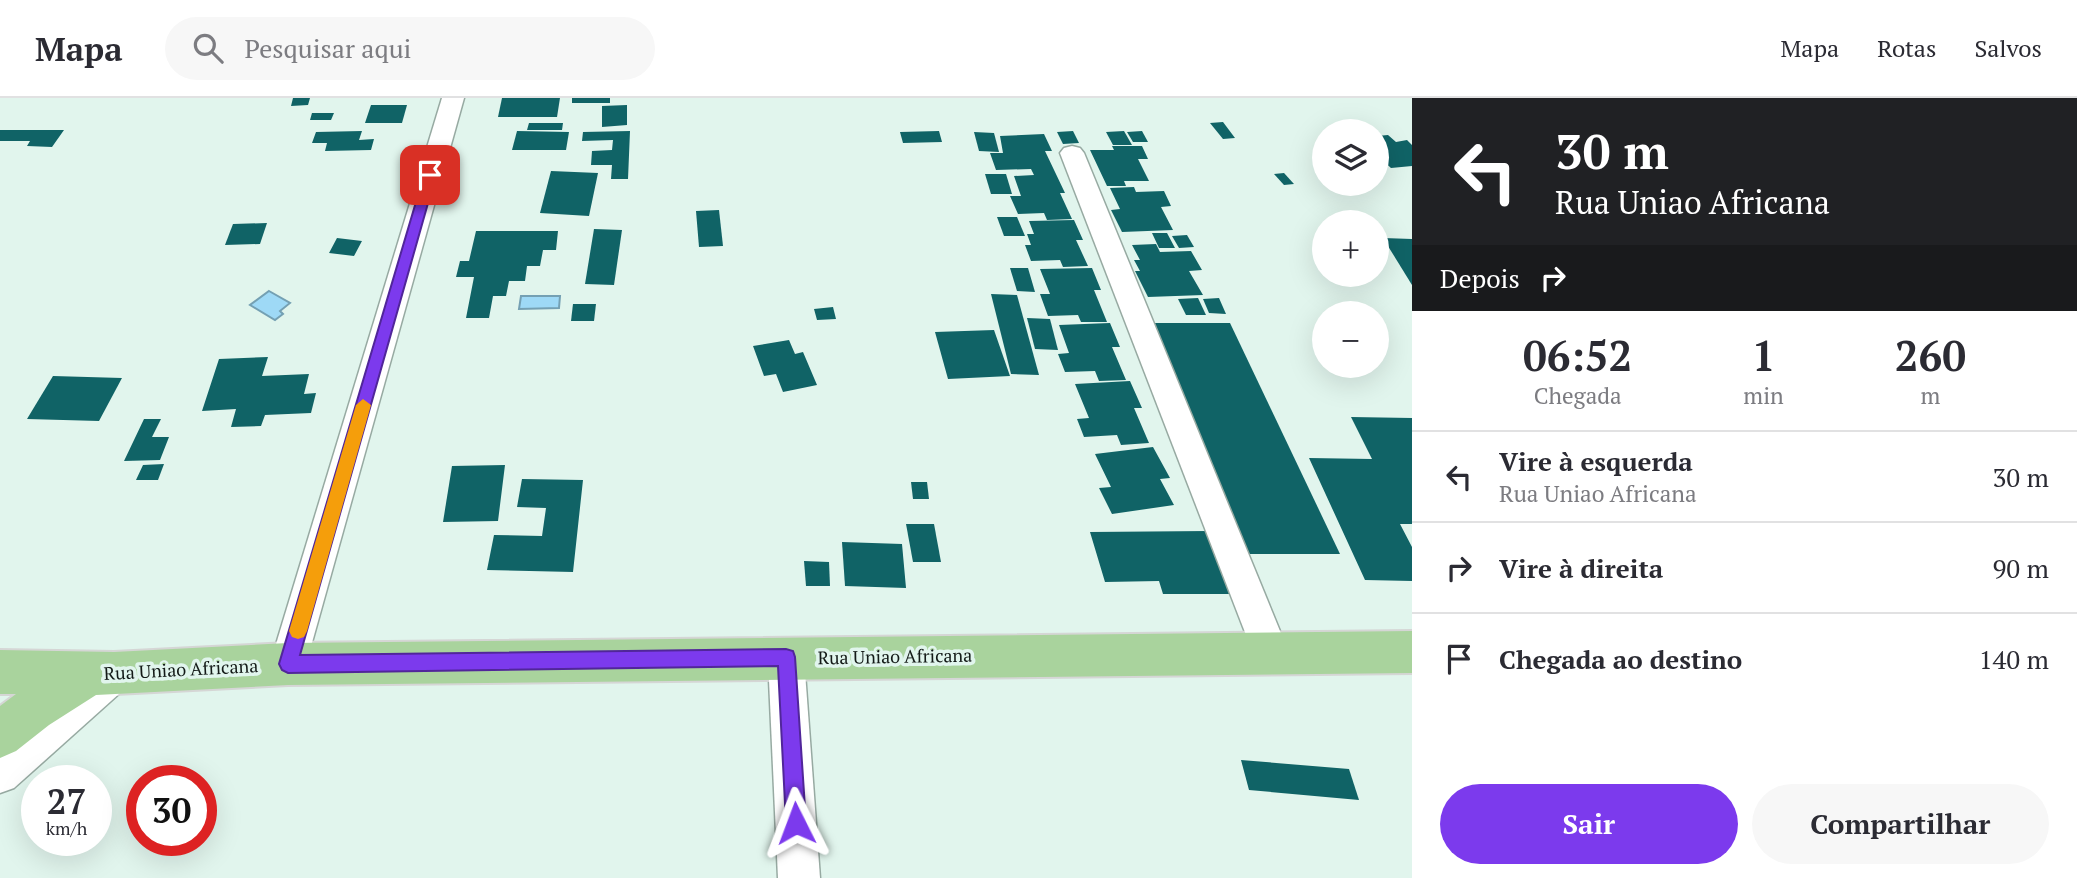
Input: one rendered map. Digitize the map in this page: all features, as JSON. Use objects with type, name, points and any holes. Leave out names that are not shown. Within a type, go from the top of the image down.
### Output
[{"type":"main road","name":"Rua Uniao Africana","points":[[0,671],[102,674],[288,664],[1412,652]]},
{"type":"main road","points":[[0,735],[33,709],[102,674]]},
{"type":"street","points":[[288,664],[453,98]]},
{"type":"street","points":[[1072,153],[1271,653]]},
{"type":"street","points":[[786,657],[799,878]]},
{"type":"street","points":[[0,774],[102,674]]},
{"type":"water","points":[[269,291],[290,303],[280,311],[283,314],[275,320],[250,305]]},
{"type":"water","points":[[521,296],[560,296],[559,308],[519,309]]},
{"type":"building","points":[[293,98],[310,98],[308,105],[291,106]]},
{"type":"building","points":[[502,98],[560,98],[557,117],[498,117]]},
{"type":"building","points":[[572,98],[610,98],[610,103],[572,103]]},
{"type":"building","points":[[371,105],[407,105],[402,123],[365,123]]},
{"type":"building","points":[[627,105],[627,125],[602,127],[602,106]]},
{"type":"building","points":[[312,113],[334,113],[331,120],[310,120]]},
{"type":"building","points":[[1223,122],[1235,138],[1223,139],[1210,123]]},
{"type":"building","points":[[529,123],[563,123],[562,130],[527,130]]},
{"type":"building","points":[[0,130],[64,130],[52,147],[27,146],[30,141],[0,141]]},
{"type":"building","points":[[362,131],[359,140],[374,139],[371,150],[325,151],[327,143],[312,143],[316,132]]},
{"type":"building","points":[[517,131],[569,132],[566,150],[512,150]]},
{"type":"building","points":[[630,131],[628,179],[611,179],[612,165],[591,165],[592,151],[612,150],[613,140],[582,141],[583,132]]},
{"type":"building","points":[[939,131],[942,142],[903,143],[900,132]]},
{"type":"building","points":[[1073,131],[1079,143],[1063,144],[1057,132]]},
{"type":"building","points":[[1124,131],[1132,145],[1113,145],[1106,132]]},
{"type":"building","points":[[1142,131],[1148,142],[1133,142],[1127,132]]},
{"type":"building","points":[[974,132],[994,133],[999,152],[979,151]]},
{"type":"building","points":[[1044,134],[1052,151],[1045,151],[1065,193],[1060,193],[1072,219],[1047,220],[1044,213],[1018,214],[1010,196],[1021,196],[1014,176],[1034,175],[1031,169],[996,170],[990,153],[1003,153],[1000,136]]},
{"type":"building","points":[[1389,136],[1396,142],[1407,140],[1412,145],[1412,166],[1391,168]]},
{"type":"building","points":[[1112,146],[1142,146],[1148,159],[1138,159],[1149,181],[1124,181],[1126,186],[1107,186],[1090,150],[1114,150]]},
{"type":"building","points":[[551,171],[598,173],[589,216],[540,213]]},
{"type":"building","points":[[1284,173],[1294,184],[1284,185],[1274,174]]},
{"type":"building","points":[[985,174],[1006,174],[1012,194],[991,194]]},
{"type":"building","points":[[1134,187],[1136,192],[1164,191],[1171,206],[1161,207],[1173,230],[1122,232],[1111,210],[1120,209],[1110,188]]},
{"type":"building","points":[[719,210],[723,246],[699,247],[696,211]]},
{"type":"building","points":[[997,217],[1017,217],[1025,236],[1004,236]]},
{"type":"building","points":[[1074,220],[1083,240],[1076,240],[1088,266],[1063,267],[1060,260],[1031,261],[1025,245],[1031,245],[1027,234],[1034,234],[1029,221]]},
{"type":"building","points":[[267,223],[260,244],[225,245],[233,224]]},
{"type":"building","points":[[594,229],[622,230],[614,285],[585,284]]},
{"type":"building","points":[[476,231],[558,231],[556,250],[543,250],[540,266],[527,266],[525,281],[509,281],[506,296],[493,296],[489,318],[466,318],[474,277],[456,277],[460,261],[469,261]]},
{"type":"building","points":[[1152,233],[1167,233],[1175,248],[1159,248]]},
{"type":"building","points":[[1187,235],[1194,247],[1179,248],[1172,236]]},
{"type":"building","points":[[337,238],[362,241],[354,256],[329,253]]},
{"type":"building","points":[[1389,238],[1412,239],[1412,285],[1389,248]]},
{"type":"building","points":[[1156,244],[1160,252],[1191,251],[1202,270],[1189,271],[1203,295],[1148,297],[1135,271],[1140,271],[1134,260],[1140,260],[1132,245]]},
{"type":"building","points":[[1010,268],[1028,268],[1035,292],[1017,291]]},
{"type":"building","points":[[1092,268],[1101,290],[1094,290],[1107,322],[1081,322],[1078,315],[1048,316],[1040,294],[1050,294],[1040,269]]},
{"type":"building","points":[[991,294],[1017,295],[1039,375],[1011,374]]},
{"type":"building","points":[[1198,298],[1206,315],[1186,315],[1178,299]]},
{"type":"building","points":[[1219,298],[1226,314],[1209,313],[1203,299]]},
{"type":"building","points":[[573,304],[596,304],[594,321],[571,321]]},
{"type":"building","points":[[833,307],[836,319],[817,320],[814,309]]},
{"type":"building","points":[[1027,318],[1050,319],[1058,350],[1035,349]]},
{"type":"building","points":[[1110,323],[1120,347],[1112,347],[1126,380],[1099,381],[1095,371],[1065,372],[1058,354],[1069,353],[1059,325]]},
{"type":"building","points":[[1152,323],[1230,323],[1340,554],[1245,554]]},
{"type":"building","points":[[994,330],[1010,376],[948,379],[935,332]]},
{"type":"building","points":[[789,340],[795,354],[803,352],[817,385],[783,392],[776,374],[764,376],[753,346]]},
{"type":"building","points":[[268,357],[262,376],[309,374],[304,394],[316,393],[311,413],[265,415],[261,426],[231,427],[236,409],[202,411],[219,359]]},
{"type":"building","points":[[53,376],[122,378],[99,421],[27,419]]},
{"type":"building","points":[[1130,381],[1142,408],[1134,408],[1149,443],[1121,445],[1117,435],[1084,437],[1077,419],[1089,418],[1075,384]]},
{"type":"building","points":[[1351,417],[1412,418],[1412,524],[1400,524],[1412,547],[1412,581],[1365,580],[1309,458],[1372,459]]},
{"type":"building","points":[[144,419],[161,419],[152,437],[169,437],[160,460],[124,461]]},
{"type":"building","points":[[1153,447],[1170,478],[1160,479],[1174,505],[1112,514],[1099,488],[1111,487],[1095,454]]},
{"type":"building","points":[[164,464],[158,480],[136,480],[143,465]]},
{"type":"building","points":[[505,465],[498,521],[443,522],[452,466]]},
{"type":"building","points":[[522,479],[583,480],[573,572],[487,570],[494,535],[542,536],[546,508],[517,507]]},
{"type":"building","points":[[911,482],[927,482],[929,499],[913,499]]},
{"type":"building","points":[[906,524],[934,524],[941,562],[913,562]]},
{"type":"building","points":[[1209,531],[1234,594],[1163,594],[1159,581],[1105,582],[1090,532]]},
{"type":"building","points":[[842,542],[902,544],[906,588],[845,586]]},
{"type":"building","points":[[804,561],[829,562],[830,586],[806,586]]},
{"type":"building","points":[[1241,760],[1349,769],[1359,800],[1249,790]]},
{"type":"slow traffic","points":[[298,631],[363,405]]},
{"type":"route","points":[[430,175],[288,664],[786,657],[796,823]]}]
